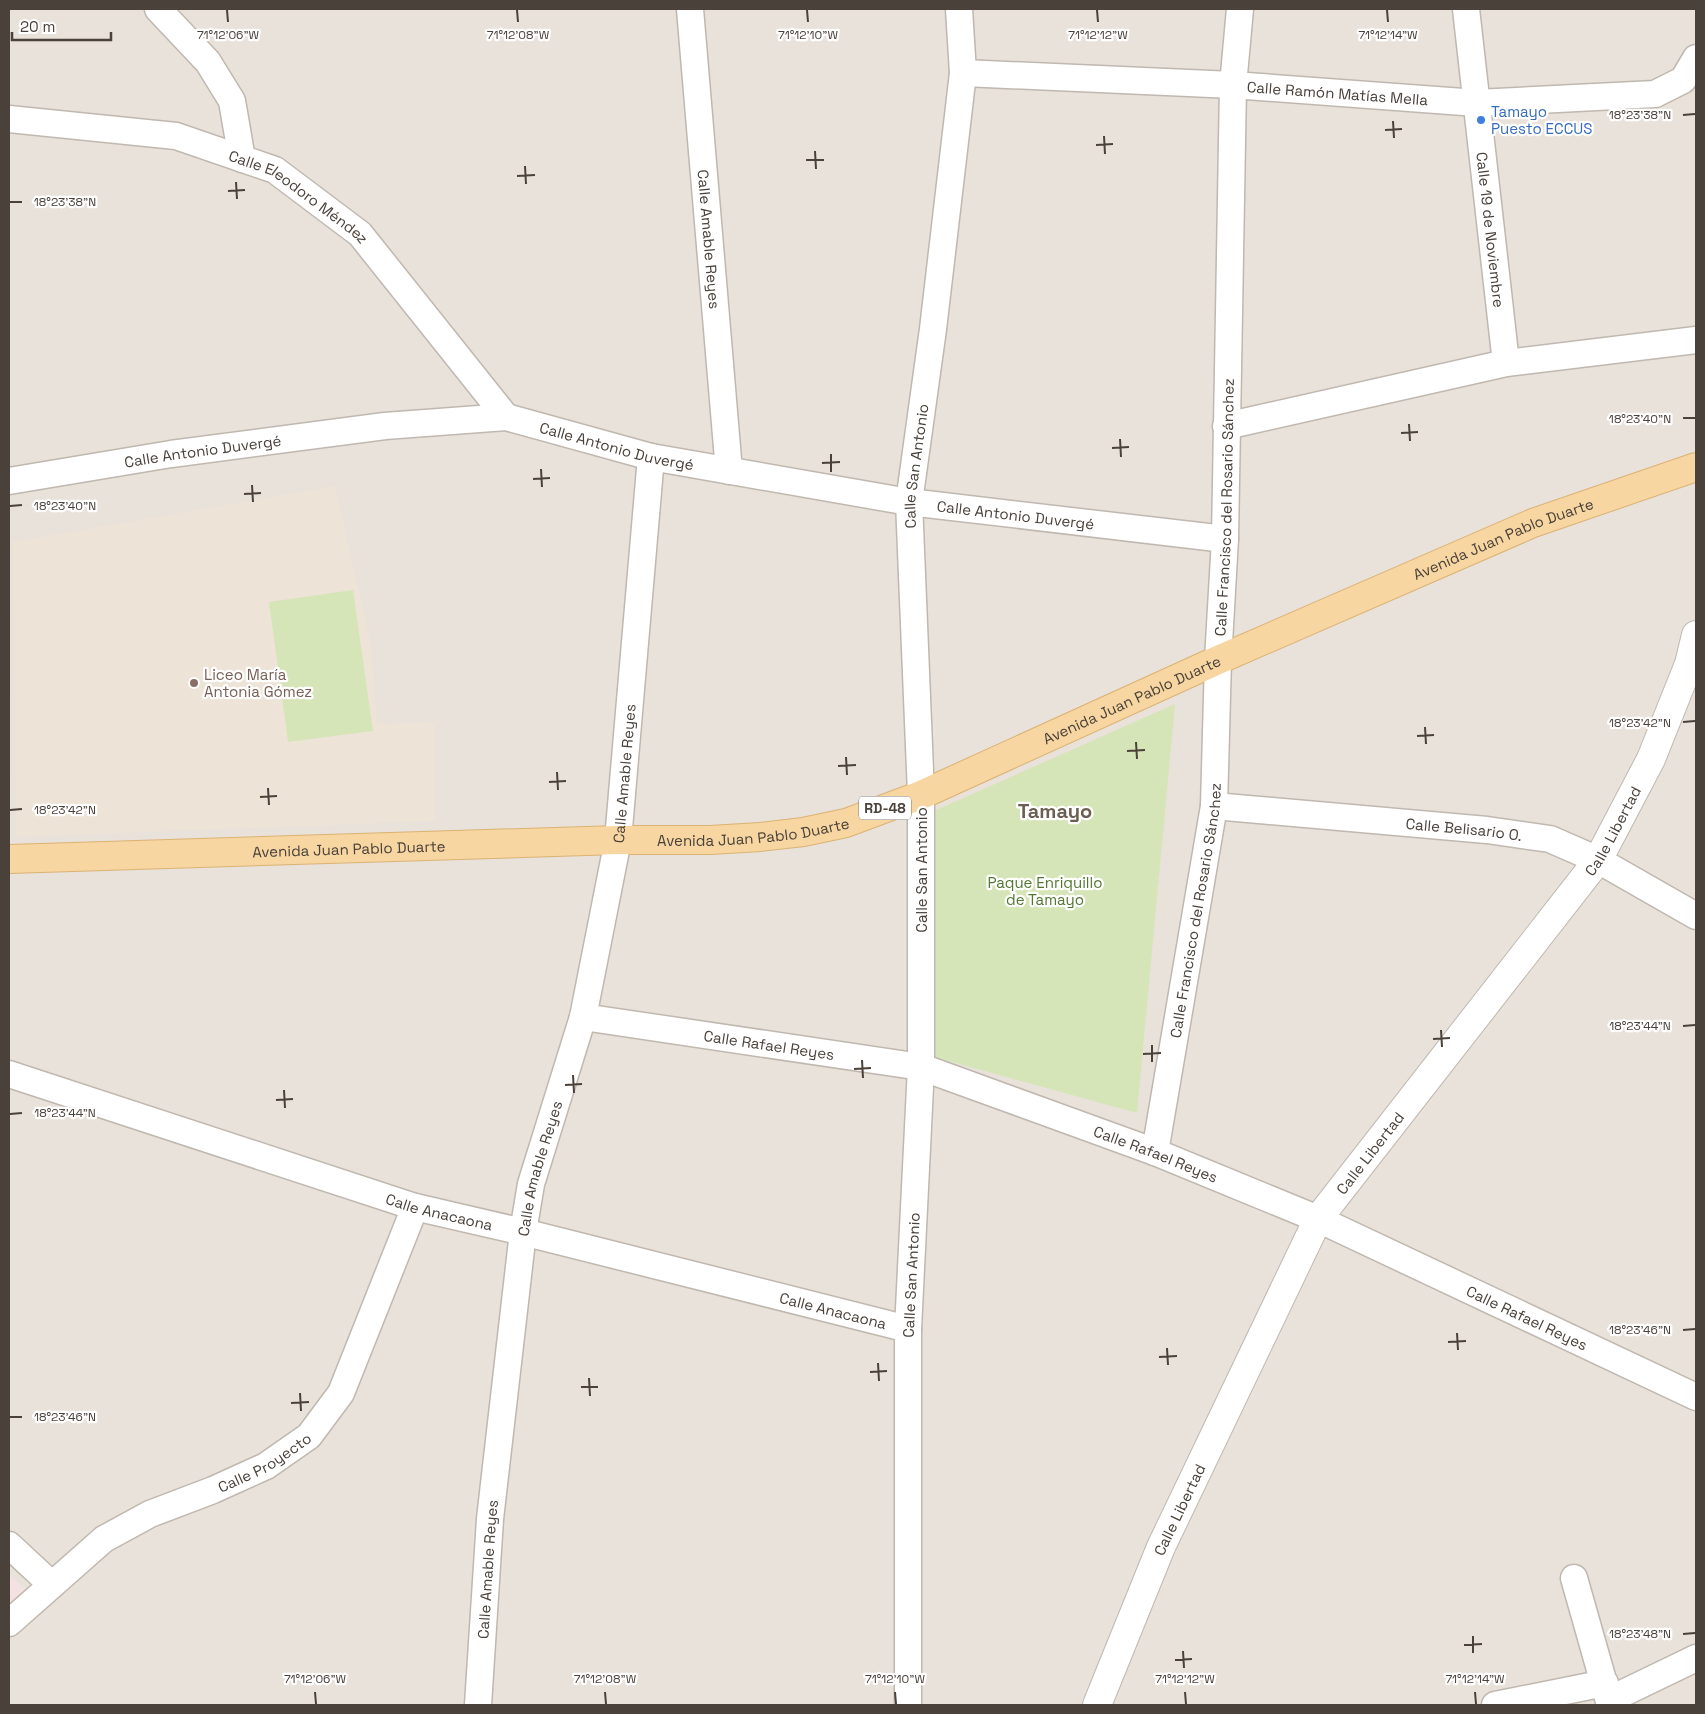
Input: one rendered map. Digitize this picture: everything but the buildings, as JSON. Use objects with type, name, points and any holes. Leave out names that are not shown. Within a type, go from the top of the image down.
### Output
[{"type":"main road","name":"Avenida Juan Pablo Duarte","points":[[9,859],[618,840],[710,840],[803,832],[846,823],[920,795],[1218,660],[1533,523],[1696,467]]},
{"type":"street","points":[[158,9],[208,62],[232,102],[242,159]]},
{"type":"street","name":"Calle Amable Reyes","points":[[690,9],[729,471]]},
{"type":"street","name":"Calle San Antonio","points":[[908,1705],[908,1329],[921,1067],[920,795],[909,502],[934,319],[963,73],[959,9]]},
{"type":"street","name":"Calle Francisco del Rosario Sánchez","points":[[1155,1152],[1214,806],[1218,660],[1225,539],[1233,84],[1240,9]]},
{"type":"street","name":"Calle 19 de Noviembre","points":[[1466,9],[1506,363]]},
{"type":"street","name":"Calle Ramón Matías Mella","points":[[963,73],[1233,84],[1477,104],[1655,94],[1683,80],[1696,58]]},
{"type":"street","name":"Calle Eleodoro Méndez","points":[[9,120],[176,136],[276,170],[360,234],[506,417]]},
{"type":"street","points":[[1226,426],[1506,363],[1696,340]]},
{"type":"street","name":"Calle Antonio Duvergé","points":[[9,481],[171,454],[385,426],[506,417],[651,457],[909,502],[1225,539]]},
{"type":"street","name":"Calle Amable Reyes","points":[[478,1705],[490,1519],[523,1232],[531,1184],[583,1017],[618,840],[651,457]]},
{"type":"street","name":"Calle Libertad","points":[[1097,1705],[1161,1547],[1318,1219],[1598,860],[1651,759],[1689,664],[1696,635]]},
{"type":"street","name":"Calle Belisario O.","points":[[1214,806],[1496,831],[1550,839],[1598,860],[1696,916]]},
{"type":"street","name":"Calle Rafael Reyes","points":[[583,1017],[921,1067],[1155,1152],[1318,1219],[1696,1397]]},
{"type":"street","name":"Calle Anacaona","points":[[9,1074],[415,1207],[523,1232],[908,1329]]},
{"type":"street","name":"Calle Proyecto","points":[[9,1623],[104,1539],[150,1514],[212,1490],[266,1466],[309,1436],[341,1393],[415,1207]]},
{"type":"street","points":[[9,1545],[52,1585]]},
{"type":"street","points":[[1574,1578],[1608,1696]]},
{"type":"street","points":[[1496,1705],[1608,1696],[1696,1658]]},
{"type":"shaded area","points":[[9,9],[1696,9],[1696,1705],[9,1705]]},
{"type":"shaded area","name":"Liceo María Antonia Gómez","points":[[335,486],[371,645],[377,724],[435,722],[435,821],[16,837],[13,542]]},
{"type":"shaded area","points":[[9,1574],[25,1589],[9,1605]]},
{"type":"green space","points":[[353,590],[373,731],[288,742],[269,602]]},
{"type":"green space","name":"Paque Enriquillo de Tamayo","points":[[1175,704],[1137,1113],[934,1057],[934,811]]},
{"type":"place","name":"Tamayo Puesto ECCUS","points":[[1481,120]]},
{"type":"place","name":"Liceo María Antonia Gómez","points":[[194,683]]},
{"type":"district","name":"Tamayo","points":[[1055,811]]}]
